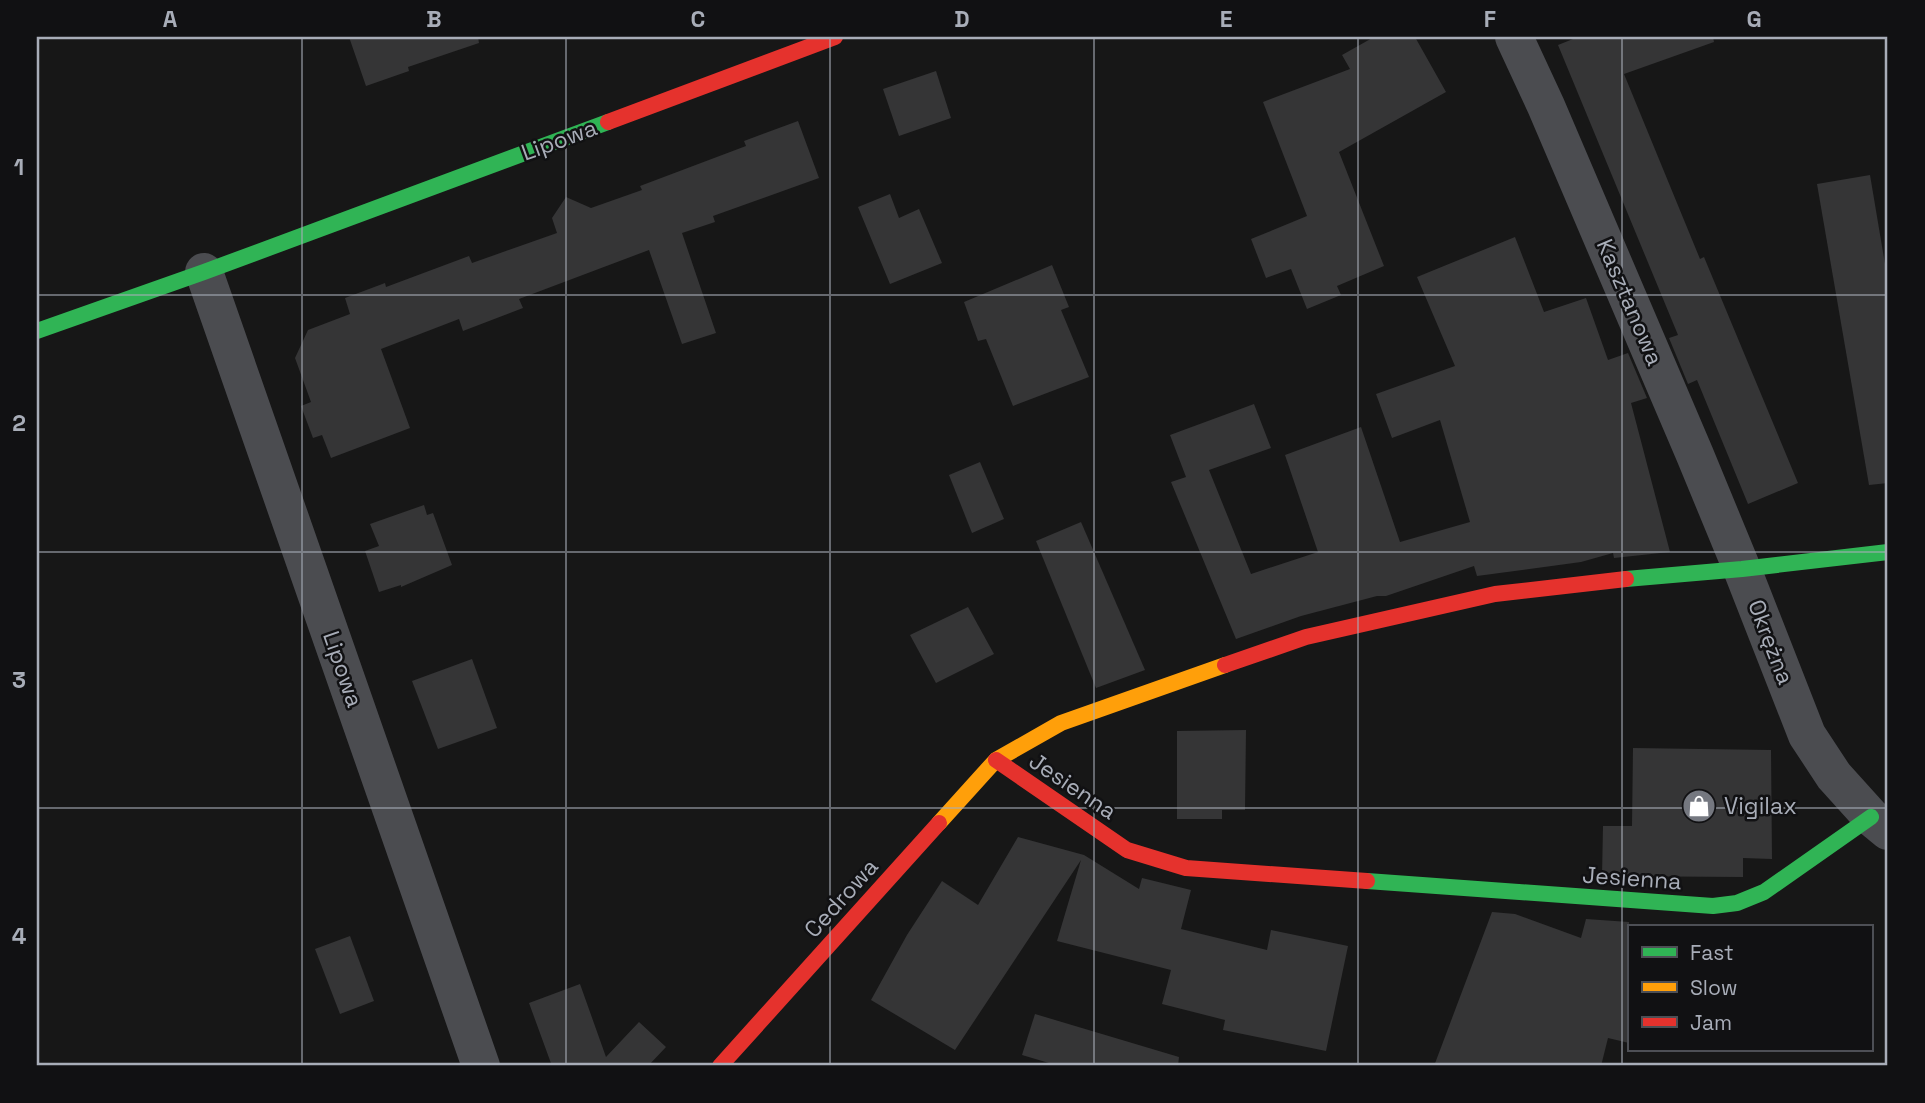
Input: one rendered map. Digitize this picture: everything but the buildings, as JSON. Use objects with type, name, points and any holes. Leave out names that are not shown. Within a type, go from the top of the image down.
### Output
[{"type":"street","name":"Lipowa","points":[[37,331],[204,272],[835,37]]},
{"type":"street","name":"Kasztanowa","points":[[1514,37],[1546,106],[1742,569]]},
{"type":"street","name":"Lipowa","points":[[204,272],[481,1066]]},
{"type":"street","name":"Okrężna","points":[[1879,824],[1834,776],[1807,735],[1742,569],[1888,552]]},
{"type":"street","name":"Jesienna","points":[[1742,569],[1611,580],[1495,594],[1306,638],[1061,723],[996,761],[1127,850],[1186,868],[1713,906],[1737,904],[1764,892],[1879,824]]},
{"type":"street","name":"Cedrowa","points":[[720,1066],[996,761]]},
{"type":"traffic: fast","points":[[37,331],[608,122]]},
{"type":"traffic: fast","points":[[1626,579],[1888,552]]},
{"type":"traffic: fast","points":[[1367,881],[1713,906],[1737,903],[1764,892],[1871,817]]},
{"type":"traffic: slow","points":[[939,823],[996,760],[1061,723],[1225,665]]},
{"type":"traffic: jam","points":[[608,122],[835,37]]},
{"type":"traffic: jam","points":[[1225,665],[1306,637],[1495,594],[1626,579]]},
{"type":"traffic: jam","points":[[996,760],[1127,850],[1186,868],[1367,881]]},
{"type":"traffic: jam","points":[[720,1066],[939,823]]},
{"type":"place","name":"Vigilax","points":[[1699,806]]}]
